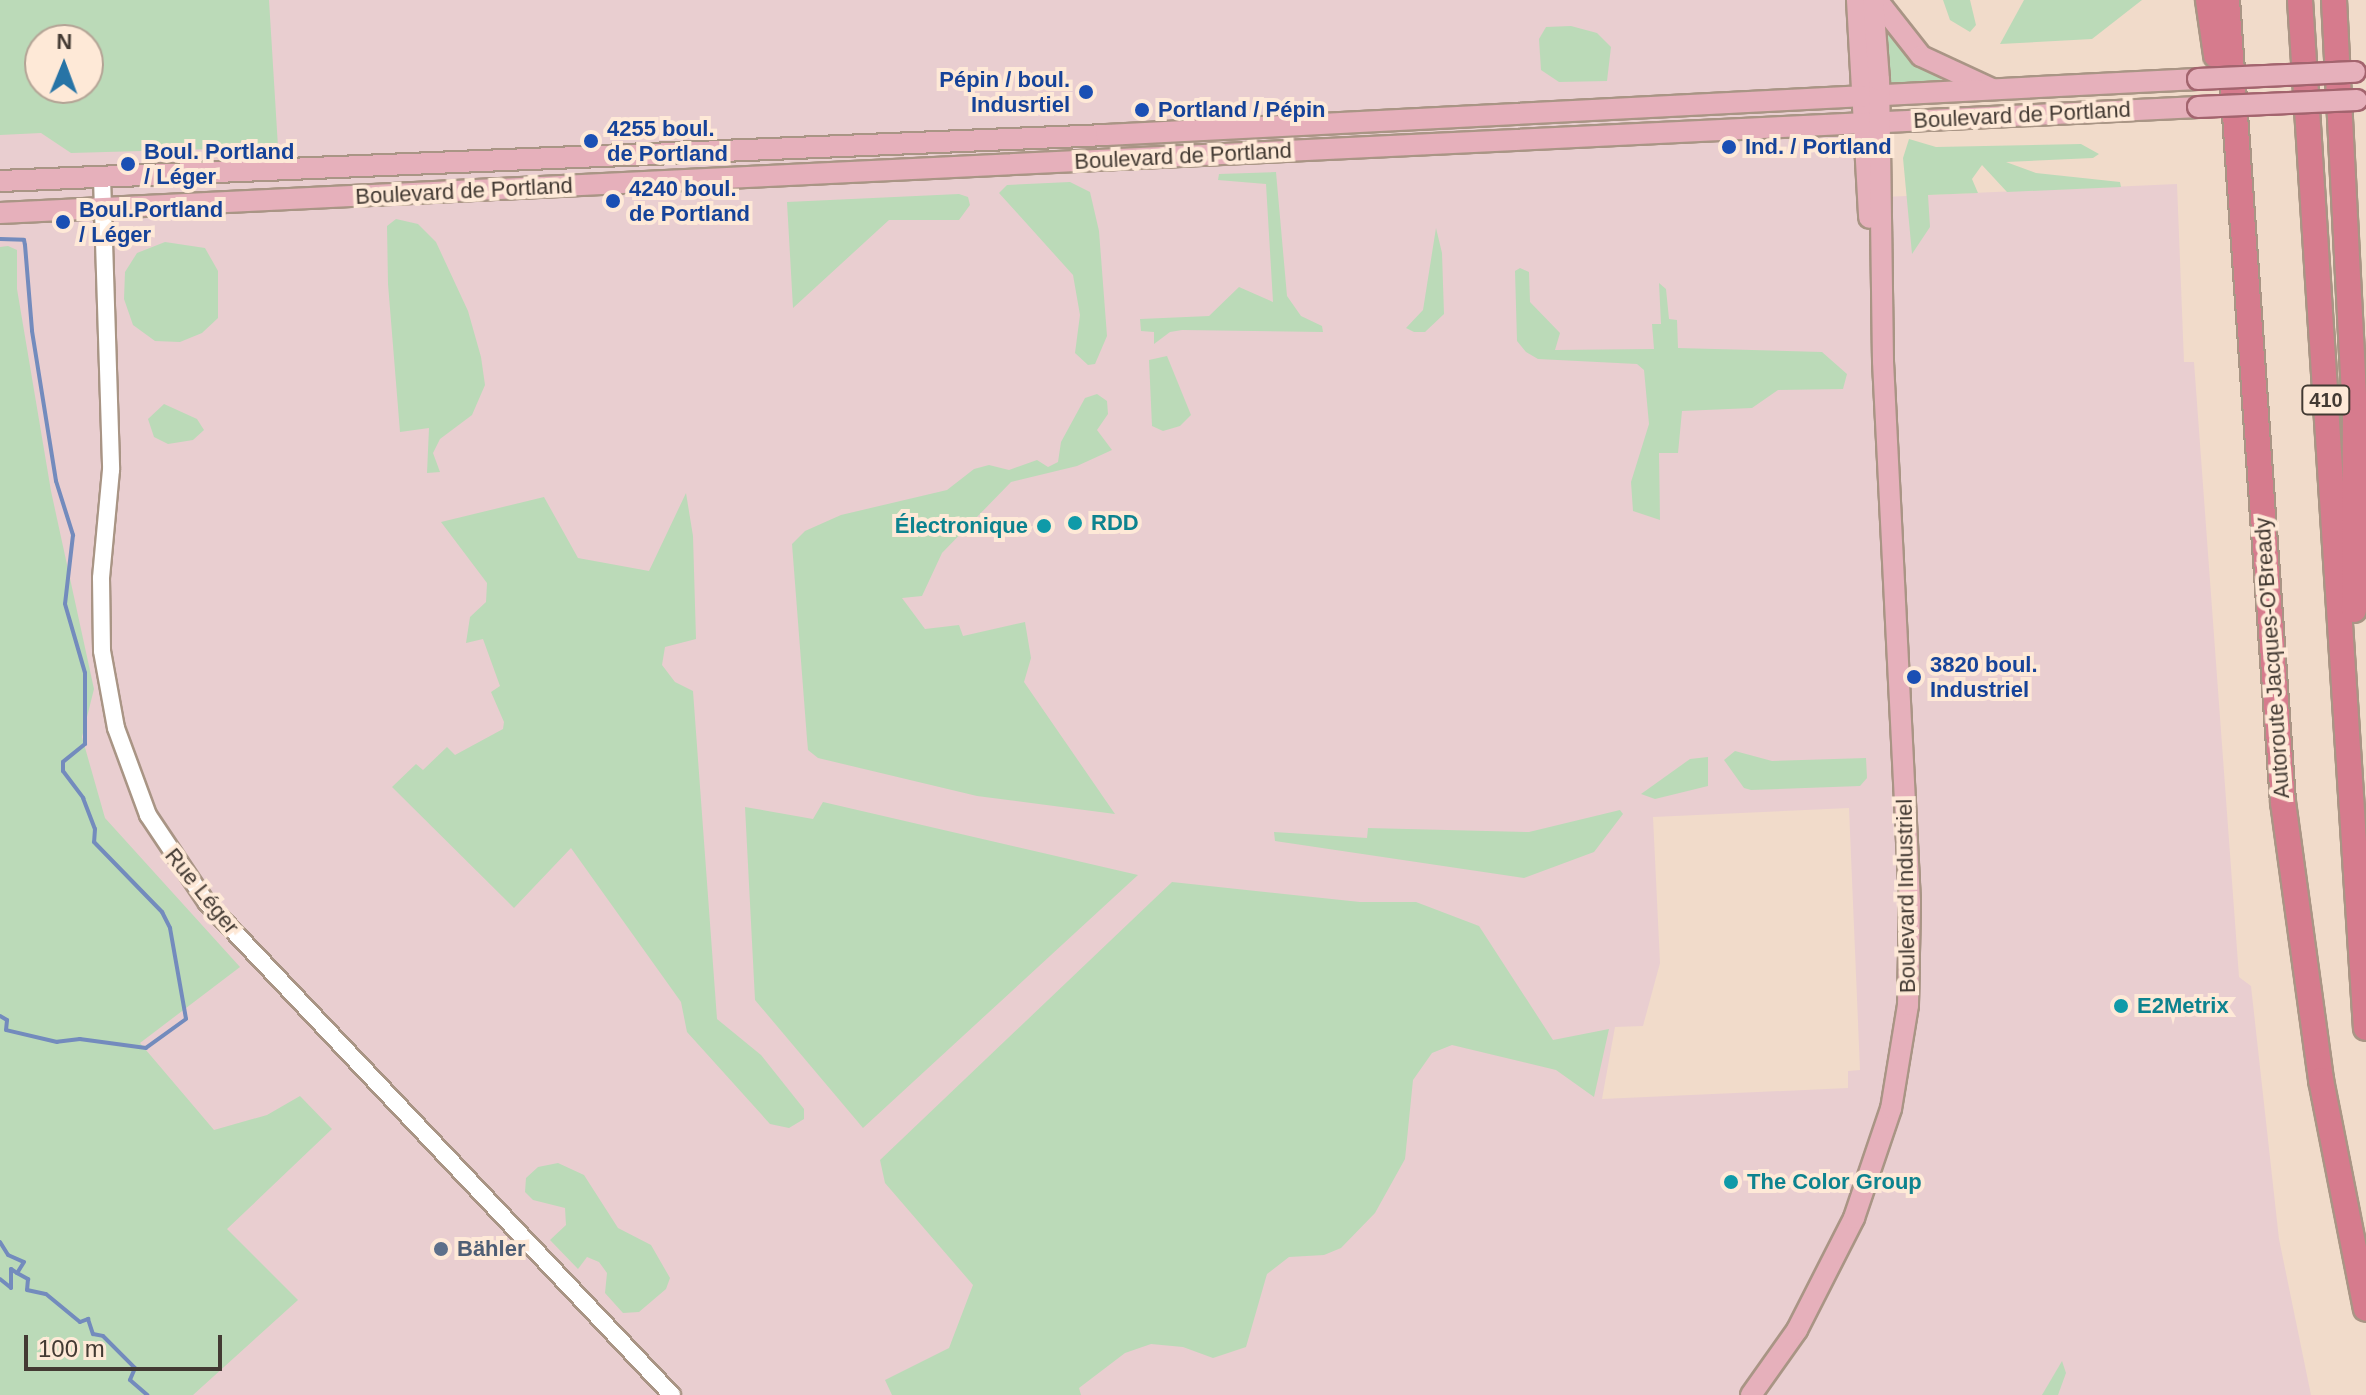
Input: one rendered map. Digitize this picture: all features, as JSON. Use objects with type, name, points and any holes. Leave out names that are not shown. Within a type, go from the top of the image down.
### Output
[{"type":"highway","points":[[2208,0],[2245,276]]},
{"type":"highway","name":"Autoroute Jacques-O'Bready","points":[[2227,0],[2283,802],[2319,1070],[2366,1309]]},
{"type":"highway","name":"410","points":[[2300,0],[2366,1028]]},
{"type":"highway","points":[[2334,0],[2357,458],[2352,801]]},
{"type":"main road","name":"Boulevard Industriel","points":[[1857,0],[1870,95]]},
{"type":"main road","name":"Boulevard Industriel","points":[[1751,1395],[1797,1330],[1844,1244],[1884,1137],[1903,1053],[1910,902],[1869,123],[1875,0]]},
{"type":"main road","points":[[1875,0],[1921,56],[1996,90]]},
{"type":"main road","name":"Boulevard de Portland","points":[[0,181],[1121,135],[2361,71]]},
{"type":"main road","name":"Boulevard de Portland","points":[[0,213],[2361,100]]},
{"type":"street","name":"Rue Léger","points":[[102,178],[111,470],[101,578],[102,651],[116,728],[148,815],[207,903],[672,1395]]},
{"type":"shaded area","points":[[0,0],[1846,0],[1861,198],[2177,184],[2184,362],[2194,362],[2239,977],[2251,986],[2279,1239],[2311,1395],[0,1395]],"holes":[[[1849,808],[1860,1070],[1848,1071],[1848,1088],[1602,1099],[1615,1027],[1643,1026],[1660,963],[1653,817]]]},
{"type":"green space","points":[[0,0],[269,0],[278,147],[71,153],[41,133],[0,135]]},
{"type":"green space","points":[[1943,0],[1970,0],[1976,25],[1970,32],[1950,20]]},
{"type":"green space","points":[[2024,0],[2142,0],[2092,39],[2000,44]]},
{"type":"green space","points":[[1571,26],[1597,33],[1611,47],[1607,81],[1559,82],[1541,70],[1539,39],[1546,27]]},
{"type":"green space","points":[[1890,32],[1942,74],[1941,83],[1888,83],[1885,35]]},
{"type":"green space","points":[[1909,139],[1936,147],[2081,144],[2099,154],[2093,158],[2006,162],[2036,173],[2120,182],[2121,187],[2007,192],[1982,165],[1972,179],[1978,193],[1928,195],[1930,227],[1912,254],[1903,158]]},
{"type":"green space","points":[[1276,172],[1287,296],[1301,316],[1322,326],[1323,332],[1182,330],[1170,332],[1154,344],[1154,332],[1141,331],[1140,319],[1209,316],[1239,287],[1273,302],[1266,184],[1218,180],[1219,174]]},
{"type":"green space","points":[[1070,182],[1090,192],[1099,231],[1107,336],[1095,364],[1088,365],[1075,353],[1080,315],[1073,275],[999,193],[1007,185]]},
{"type":"green space","points":[[959,194],[968,197],[970,205],[959,220],[889,220],[793,308],[787,202]]},
{"type":"green space","points":[[396,219],[418,224],[436,242],[468,311],[481,357],[485,385],[472,415],[440,439],[433,453],[440,472],[427,473],[429,428],[400,432],[388,284],[387,226]]},
{"type":"green space","points":[[1436,228],[1442,253],[1444,314],[1425,332],[1414,332],[1406,328],[1423,310]]},
{"type":"green space","points":[[165,242],[205,248],[218,271],[218,318],[202,333],[180,342],[155,341],[133,325],[124,299],[125,272],[137,253]]},
{"type":"green space","points":[[0,247],[17,250],[17,289],[51,491],[94,689],[82,737],[105,818],[240,967],[140,1043],[214,1130],[267,1115],[300,1096],[332,1129],[227,1229],[298,1300],[193,1395],[0,1395]]},
{"type":"green space","points":[[1520,268],[1529,272],[1530,302],[1560,333],[1555,350],[1654,349],[1652,324],[1661,324],[1659,283],[1666,289],[1669,319],[1677,320],[1678,348],[1822,352],[1847,374],[1843,389],[1778,390],[1752,408],[1682,411],[1678,453],[1659,453],[1660,520],[1633,511],[1631,482],[1649,424],[1644,370],[1637,364],[1538,359],[1526,352],[1517,341],[1515,271]]},
{"type":"green space","points":[[1167,356],[1191,415],[1180,426],[1163,431],[1152,426],[1149,360]]},
{"type":"green space","points":[[1097,394],[1107,401],[1108,414],[1097,430],[1112,450],[1077,466],[1011,482],[942,553],[922,596],[902,598],[925,629],[959,625],[963,636],[1025,622],[1031,658],[1024,682],[1115,814],[977,796],[818,758],[808,750],[792,544],[805,531],[841,515],[947,490],[974,469],[989,465],[1009,470],[1037,460],[1048,467],[1058,462],[1061,442],[1085,398]]},
{"type":"green space","points":[[164,404],[197,419],[204,430],[193,440],[168,444],[154,437],[148,419]]},
{"type":"green space","points":[[686,493],[693,536],[696,639],[665,647],[662,665],[675,682],[693,691],[717,1019],[761,1055],[804,1109],[804,1119],[789,1128],[770,1124],[687,1032],[681,1002],[571,848],[514,908],[392,787],[416,764],[423,770],[447,747],[455,755],[503,729],[504,722],[491,692],[500,686],[483,639],[466,643],[470,617],[486,602],[487,583],[441,522],[544,497],[578,558],[649,571]]},
{"type":"green space","points":[[1735,751],[1772,761],[1866,758],[1867,778],[1860,786],[1751,790],[1744,788],[1724,760]]},
{"type":"green space","points":[[1708,757],[1708,786],[1655,799],[1641,794],[1690,759]]},
{"type":"green space","points":[[823,802],[1138,875],[863,1128],[755,1000],[745,807],[813,819]]},
{"type":"green space","points":[[1620,810],[1623,814],[1594,852],[1524,878],[1275,841],[1274,832],[1367,838],[1368,828],[1529,832]]},
{"type":"green space","points":[[1172,882],[1360,902],[1416,902],[1479,926],[1553,1040],[1609,1029],[1594,1097],[1556,1070],[1452,1045],[1432,1053],[1413,1080],[1405,1159],[1375,1213],[1341,1248],[1324,1255],[1289,1257],[1267,1274],[1246,1347],[1213,1358],[1183,1347],[1151,1344],[1125,1353],[1079,1388],[1081,1395],[892,1395],[885,1380],[949,1348],[973,1285],[885,1183],[880,1160]]},
{"type":"green space","points":[[558,1163],[584,1175],[618,1228],[651,1245],[670,1278],[666,1289],[639,1312],[623,1313],[605,1293],[607,1273],[599,1262],[587,1257],[578,1269],[550,1240],[566,1225],[565,1208],[533,1200],[525,1192],[526,1178],[538,1167]]},
{"type":"green space","points":[[2062,1361],[2066,1373],[2058,1395],[2042,1395]]},
{"type":"waterway","points":[[0,239],[24,240],[32,331],[56,481],[73,535],[65,604],[85,673],[85,744],[63,762],[63,771],[83,798],[95,829],[94,842],[162,912],[170,928],[186,1019],[146,1048],[80,1039],[57,1042],[6,1030],[7,1020],[0,1016]]},
{"type":"waterway","points":[[0,1242],[8,1255],[24,1262],[17,1273],[28,1279],[27,1290],[46,1294],[80,1322],[88,1319],[93,1334],[103,1336],[135,1368],[130,1380],[147,1395]]},
{"type":"waterway","points":[[0,1279],[11,1288],[11,1269],[17,1273]]},
{"type":"place","name":"Pépin / boul. Indusrtiel","points":[[1086,92]]},
{"type":"place","name":"Portland / Pépin","points":[[1142,110]]},
{"type":"place","name":"4255 boul. de Portland","points":[[591,141]]},
{"type":"place","name":"Ind. / Portland","points":[[1729,147]]},
{"type":"place","name":"Boul. Portland / Léger","points":[[128,164]]},
{"type":"place","name":"4240 boul. de Portland","points":[[613,201]]},
{"type":"place","name":"Boul.Portland / Léger","points":[[63,222]]},
{"type":"place","name":"RDD","points":[[1075,523]]},
{"type":"place","name":"Électronique","points":[[1044,526]]},
{"type":"place","name":"3820 boul. Industriel","points":[[1914,677]]},
{"type":"place","name":"E2Metrix","points":[[2121,1006]]},
{"type":"place","name":"The Color Group","points":[[1731,1182]]},
{"type":"place","name":"Bähler","points":[[441,1249]]}]
